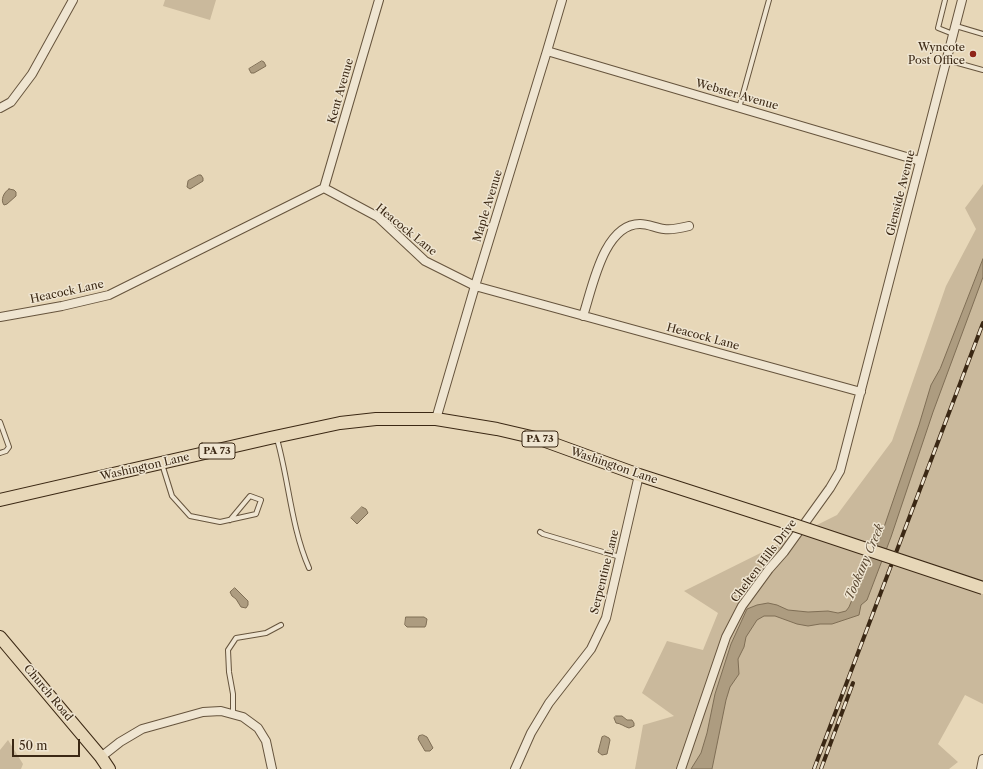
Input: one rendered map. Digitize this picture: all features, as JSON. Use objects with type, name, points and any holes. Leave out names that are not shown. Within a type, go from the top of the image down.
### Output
[{"type":"main road","name":"Washington Lane","points":[[0,500],[162,464],[277,436],[340,424],[376,419],[436,419],[497,429],[540,439],[639,475],[983,588]]},
{"type":"main road","name":"Church Road","points":[[0,637],[101,757],[109,769]]},
{"type":"street","points":[[0,108],[11,102],[32,74],[73,0]]},
{"type":"street","name":"Kent Avenue","points":[[324,188],[379,0]]},
{"type":"street","name":"Maple Avenue","points":[[436,419],[562,0]]},
{"type":"street","name":"Glenside Avenue","points":[[861,392],[962,0]]},
{"type":"street","name":"Webster Avenue","points":[[547,51],[920,161]]},
{"type":"street","name":"Heacock Lane","points":[[0,317],[62,306],[109,294],[324,188],[378,217],[425,261],[475,286],[861,392]]},
{"type":"street","points":[[583,316],[602,258],[610,242],[620,233],[630,226],[639,224],[666,230],[689,226]]},
{"type":"street","name":"Chelten Hills Drive","points":[[681,769],[726,637],[751,592],[784,552],[834,482],[840,471],[861,392]]},
{"type":"street","name":"Serpentine Lane","points":[[515,769],[531,733],[549,703],[591,649],[606,618],[639,475]]},
{"type":"street","points":[[101,757],[120,742],[142,729],[204,712],[221,711],[243,717],[258,728],[266,741],[272,769]]},
{"type":"street","points":[[981,769],[983,758]]},
{"type":"lane","points":[[739,108],[769,0]]},
{"type":"lane","points":[[945,0],[938,28],[983,34]]},
{"type":"lane","points":[[946,60],[983,70]]},
{"type":"lane","points":[[0,422],[9,446],[6,451],[0,453]]},
{"type":"lane","points":[[277,436],[301,550],[309,568]]},
{"type":"lane","points":[[162,464],[172,496],[190,516],[220,522],[230,520],[256,514],[261,500],[250,496],[230,520]]},
{"type":"lane","points":[[540,532],[620,557]]},
{"type":"lane","points":[[232,714],[233,694],[229,672],[228,650],[236,638],[266,633],[281,625]]},
{"type":"shaded area","points":[[165,0],[216,0],[210,20],[163,6]]},
{"type":"shaded area","points":[[262,61],[266,66],[254,73],[251,73],[249,69]]},
{"type":"shaded area","points":[[199,175],[203,178],[203,181],[190,189],[187,187],[188,181]]},
{"type":"shaded area","points":[[983,184],[983,704],[965,695],[938,744],[958,762],[949,769],[635,769],[643,725],[674,716],[642,693],[667,641],[703,650],[718,613],[684,591],[837,515],[892,441],[946,286],[976,229],[965,208]]},
{"type":"shaded area","points":[[9,189],[16,192],[16,196],[4,205],[2,201],[3,196]]},
{"type":"shaded area","points":[[983,259],[983,277],[933,412],[891,537],[867,600],[861,605],[859,615],[832,624],[808,626],[797,624],[775,616],[764,616],[757,620],[746,637],[744,647],[738,659],[739,674],[730,687],[726,700],[712,769],[691,769],[701,753],[707,733],[715,694],[731,644],[747,609],[768,603],[788,610],[808,612],[828,611],[838,613],[846,611],[849,607],[866,566],[881,536],[931,385],[940,369]]},
{"type":"shaded area","points":[[362,507],[366,509],[368,513],[357,524],[351,518]]},
{"type":"shaded area","points":[[235,588],[248,601],[246,608],[241,607],[232,596],[230,592]]},
{"type":"shaded area","points":[[406,617],[424,617],[427,619],[426,625],[425,627],[407,627],[405,625]]},
{"type":"shaded area","points":[[616,716],[622,716],[627,720],[632,720],[634,726],[629,728],[616,723],[614,718]]},
{"type":"shaded area","points":[[423,735],[427,737],[433,748],[430,751],[425,751],[418,739],[419,736]]},
{"type":"shaded area","points":[[605,736],[610,740],[607,754],[602,755],[598,752],[602,737]]},
{"type":"shaded area","points":[[8,740],[23,764],[21,769],[0,769],[0,750]]},
{"type":"railway","points":[[814,769],[983,323]]},
{"type":"railway","points":[[821,769],[853,683]]},
{"type":"place","name":"Wyncote Post Office","points":[[973,54]]},
{"type":"water label","name":"Tookany Creek","points":[[865,562]]}]
